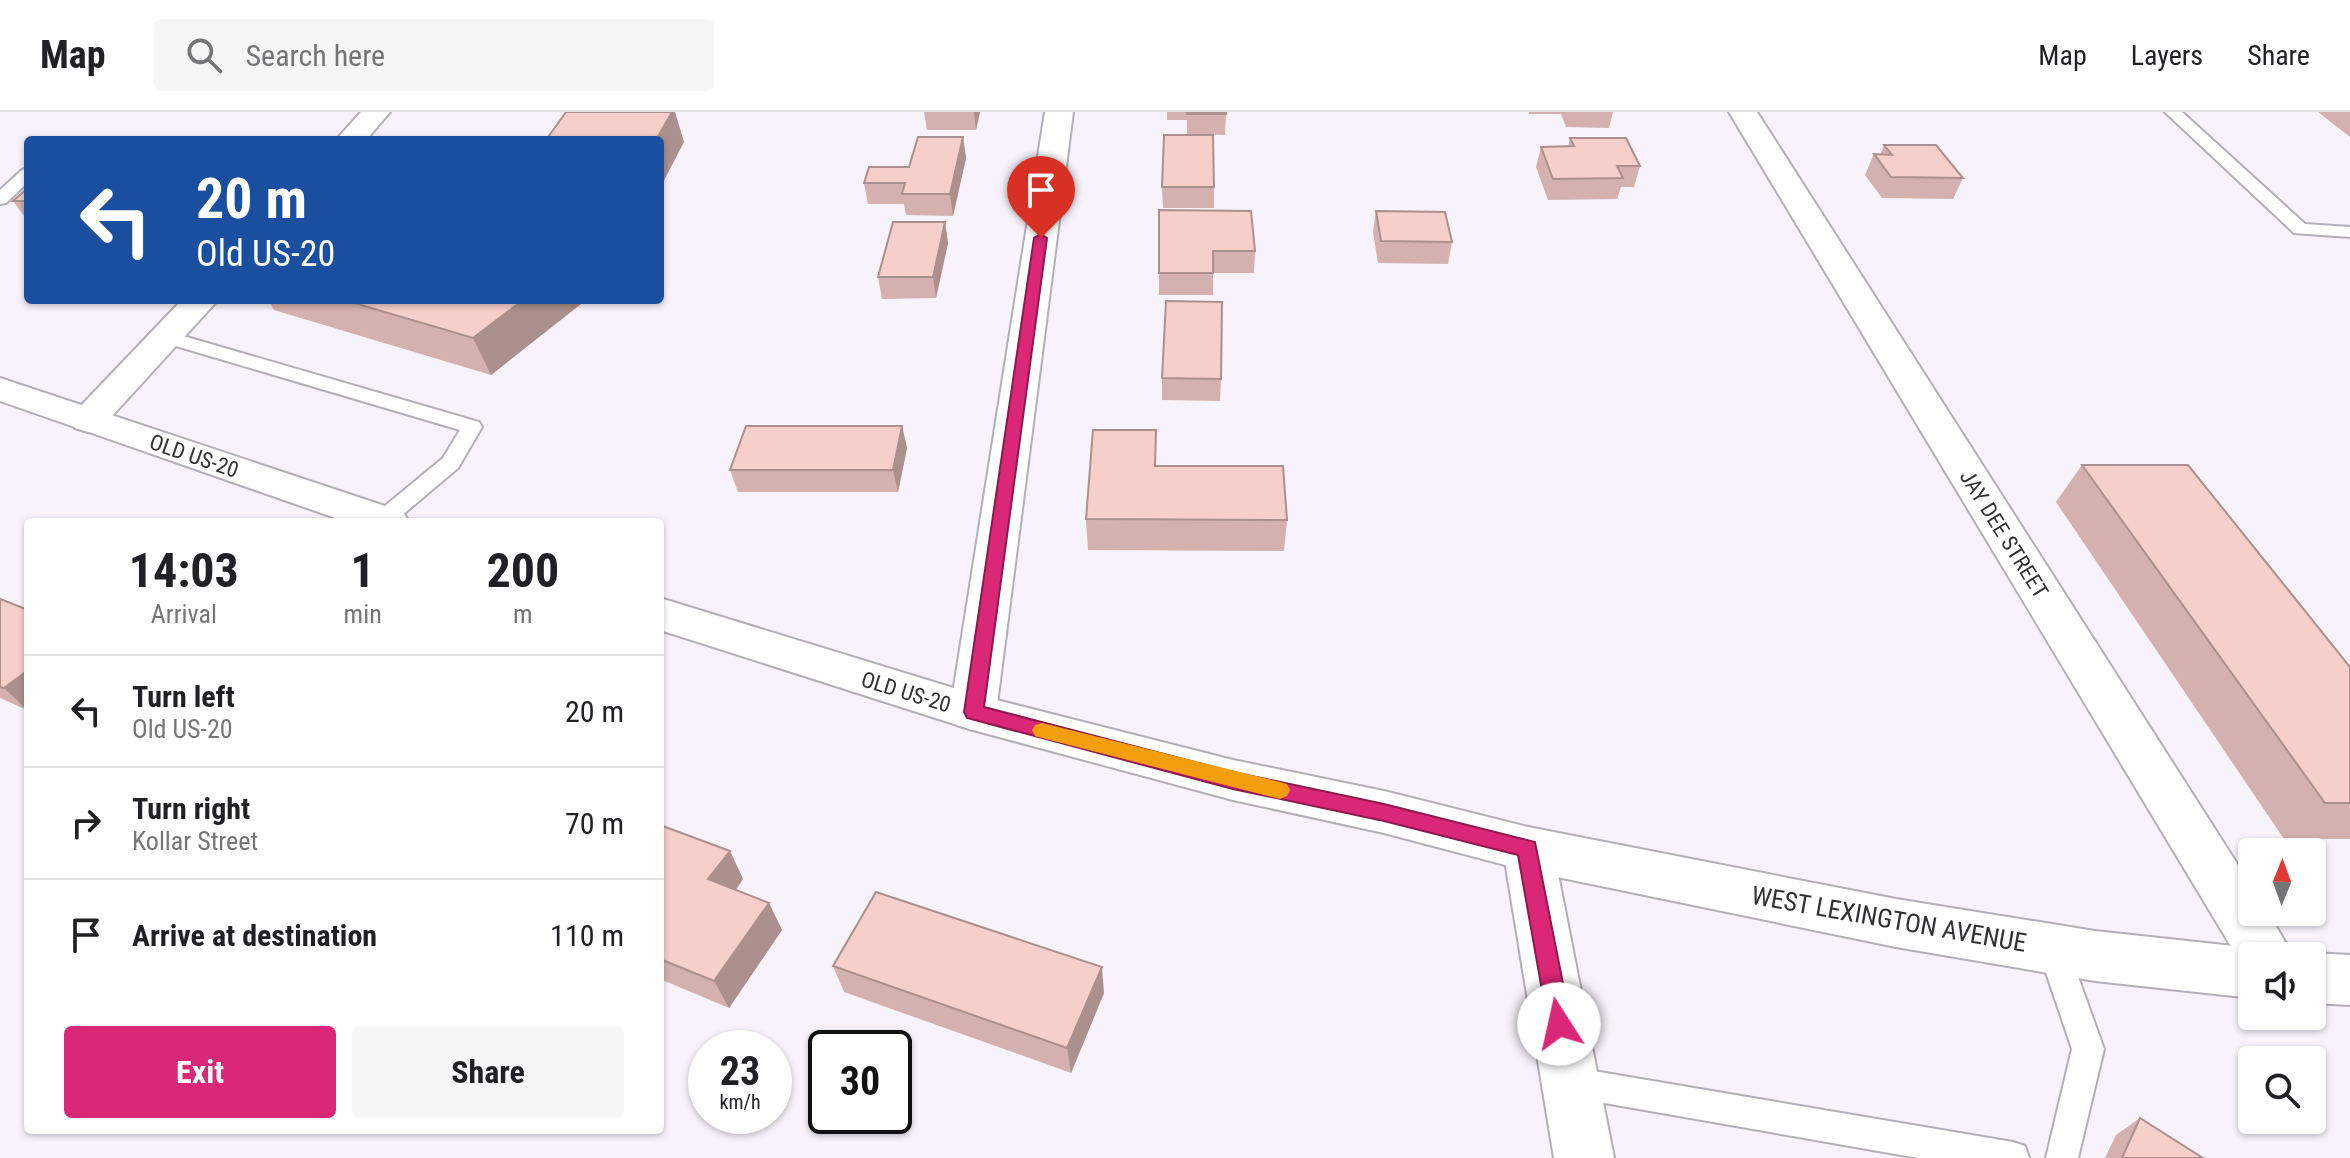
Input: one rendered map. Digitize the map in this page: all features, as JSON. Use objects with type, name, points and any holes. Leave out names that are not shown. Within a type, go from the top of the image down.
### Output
[{"type":"street","points":[[354,136],[376,112]]},
{"type":"street","points":[[973,712],[1059,112]]},
{"type":"street","name":"JAY DEE STREET","points":[[1743,112],[2257,942]]},
{"type":"street","points":[[88,420],[197,304]]},
{"type":"street","name":"OLD US-20","points":[[0,389],[376,518]]},
{"type":"street","name":"OLD US-20","points":[[664,615],[973,712],[1233,780],[1384,812],[1528,849]]},
{"type":"street","points":[[1528,849],[1584,1158]]},
{"type":"street","name":"WEST LEXINGTON AVENUE","points":[[1528,849],[1896,923],[2053,949],[2238,971]]},
{"type":"street","points":[[2326,979],[2350,980]]},
{"type":"lane","points":[[2173,112],[2300,229],[2350,232]]},
{"type":"lane","points":[[0,199],[24,177]]},
{"type":"lane","points":[[166,337],[472,427],[451,463],[388,518]]},
{"type":"lane","points":[[2053,949],[2088,1049],[2062,1158]]},
{"type":"lane","points":[[1570,1082],[2013,1158]]},
{"type":"building","points":[[566,112],[672,112],[658,136],[549,136]]},
{"type":"building","points":[[1226,112],[1226,114],[1187,114]]},
{"type":"building","points":[[1164,135],[1213,135],[1214,187],[1162,187]]},
{"type":"building","points":[[918,137],[963,137],[950,194],[902,194],[905,183],[864,183],[869,167],[909,167]]},
{"type":"building","points":[[1570,138],[1626,138],[1640,166],[1617,166],[1623,178],[1553,179],[1541,147],[1574,146]]},
{"type":"building","points":[[1884,145],[1936,145],[1963,178],[1891,177],[1874,154],[1892,155]]},
{"type":"building","points":[[24,191],[24,201],[13,201]]},
{"type":"building","points":[[1159,210],[1251,211],[1255,251],[1213,251],[1213,273],[1159,273]]},
{"type":"building","points":[[1376,211],[1445,212],[1452,242],[1381,241]]},
{"type":"building","points":[[893,222],[945,222],[933,277],[878,277]]},
{"type":"building","points":[[1166,301],[1222,302],[1221,379],[1162,378]]},
{"type":"building","points":[[358,304],[518,304],[473,338]]},
{"type":"building","points":[[746,426],[902,426],[893,470],[730,470]]},
{"type":"building","points":[[1093,430],[1156,430],[1155,466],[1283,466],[1287,520],[1086,519]]},
{"type":"building","points":[[2082,465],[2188,465],[2350,667],[2350,803],[2325,803]]},
{"type":"building","points":[[0,599],[24,608],[24,673],[4,688],[0,687]]},
{"type":"building","points":[[664,826],[730,851],[708,879],[769,903],[714,981],[664,961]]},
{"type":"building","points":[[876,892],[1102,967],[1067,1048],[833,966]]},
{"type":"building","points":[[2140,1118],[2203,1158],[2122,1158]]},
{"type":"slow traffic","points":[[1042,730],[1280,790]]},
{"type":"route","points":[[1041,238],[973,712],[1233,780],[1384,812],[1528,849],[1559,1024]]}]
